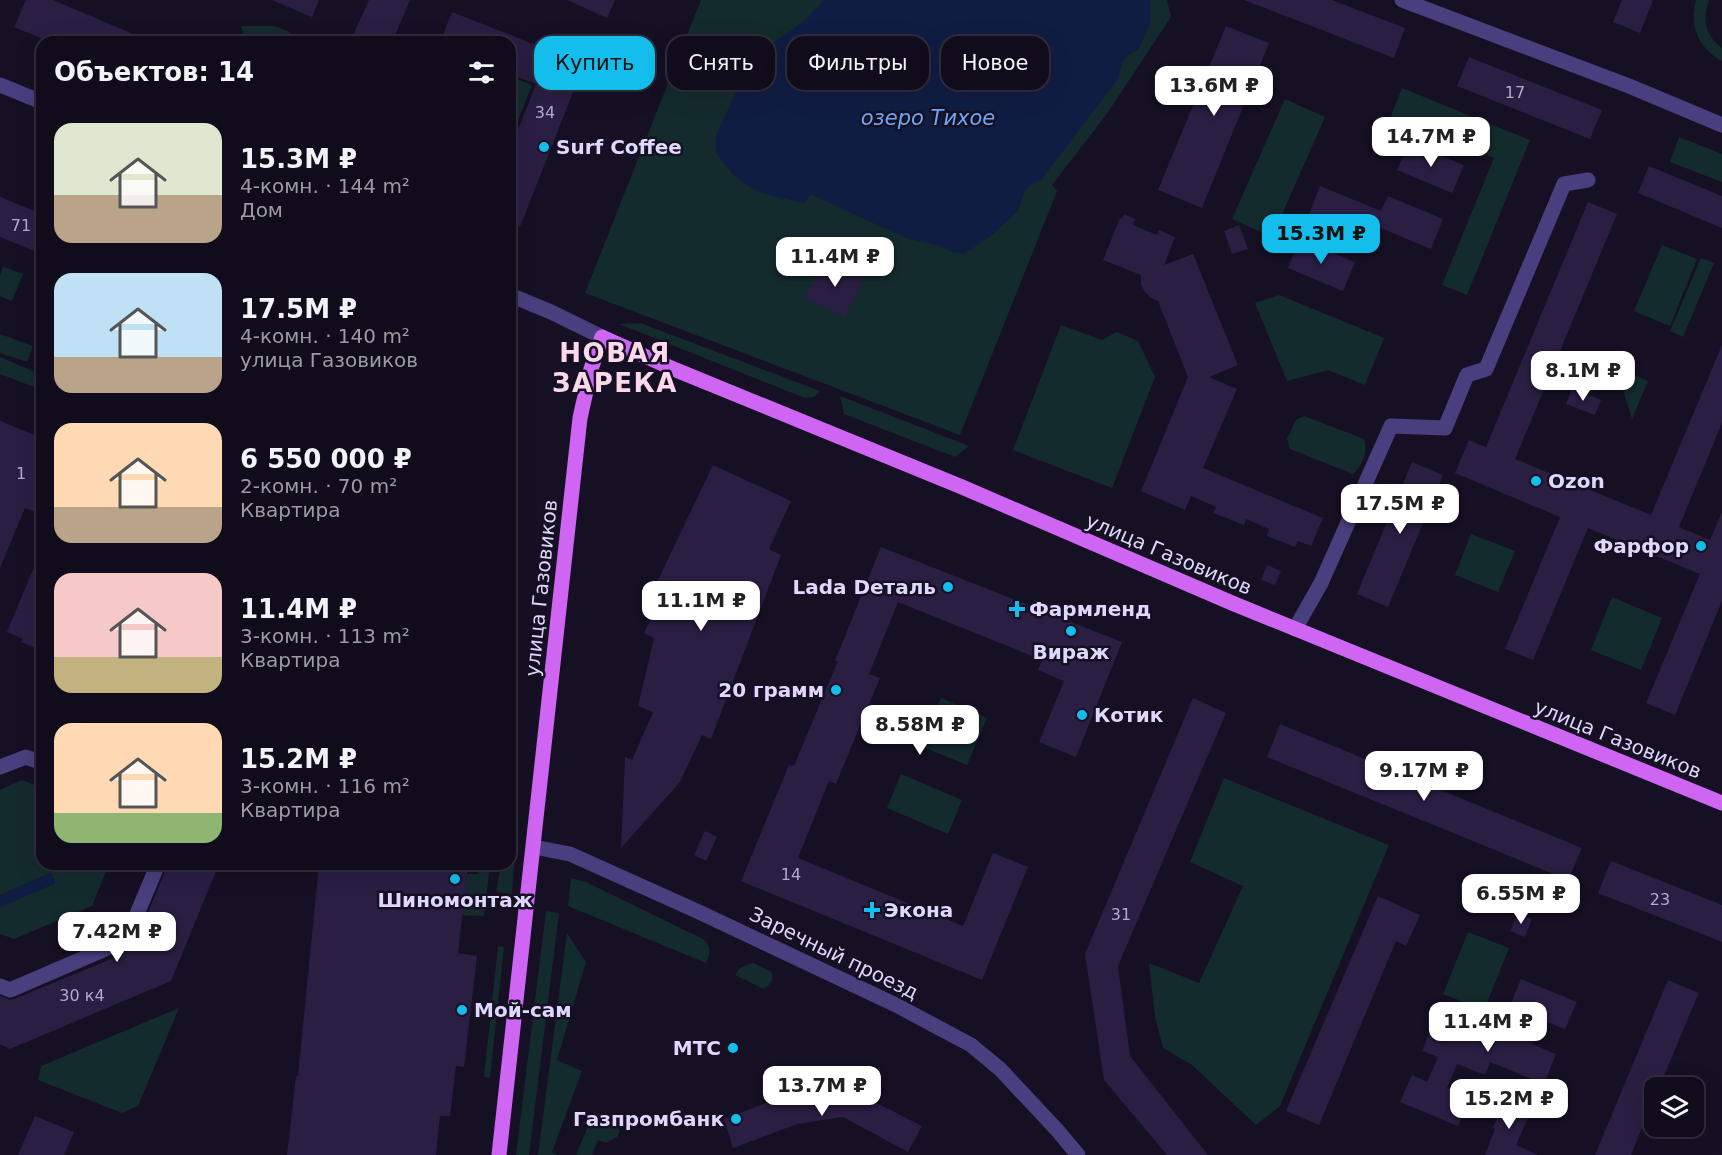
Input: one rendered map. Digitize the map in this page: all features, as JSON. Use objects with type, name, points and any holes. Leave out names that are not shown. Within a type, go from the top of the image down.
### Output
[{"type":"main road","name":"улица Газовиков","points":[[499,1155],[580,418],[591,369],[602,337],[1099,548],[1722,803]]},
{"type":"street","points":[[1402,0],[1629,86],[1722,125]]},
{"type":"street","points":[[0,85],[36,100]]},
{"type":"street","points":[[1295,629],[1321,583],[1391,426],[1445,428],[1467,375],[1486,369],[1564,184],[1588,180]]},
{"type":"street","name":"улица Газовиков","points":[[516,297],[602,337]]},
{"type":"street","points":[[0,767],[26,757],[36,761]]},
{"type":"street","name":"Заречный проезд","points":[[534,847],[570,854],[688,907],[896,1005],[971,1045],[1000,1069],[1078,1155]]},
{"type":"street","points":[[0,986],[10,990],[126,940],[155,870]]},
{"type":"green space","points":[[701,0],[1167,0],[1171,17],[1106,115],[1052,185],[1057,191],[960,435],[585,293],[667,86],[667,90],[775,90],[775,36],[687,36]]},
{"type":"green space","points":[[1696,0],[1709,0],[1706,27],[1712,38],[1722,48],[1722,61],[1707,50],[1697,35],[1694,19]]},
{"type":"green space","points":[[241,26],[274,26],[288,31],[294,36],[244,36]]},
{"type":"green space","points":[[516,78],[532,85],[516,126]]},
{"type":"green space","points":[[1402,88],[1530,140],[1467,295],[1442,285],[1494,158],[1391,116]]},
{"type":"green space","points":[[1285,99],[1325,117],[1272,237],[1232,219]]},
{"type":"green space","points":[[1679,137],[1722,154],[1722,182],[1670,162]]},
{"type":"green space","points":[[1662,245],[1697,259],[1670,326],[1634,311]]},
{"type":"green space","points":[[1701,258],[1714,263],[1683,337],[1670,331]]},
{"type":"green space","points":[[3,267],[23,274],[12,301],[0,296],[0,276]]},
{"type":"green space","points":[[1279,295],[1384,338],[1365,385],[1328,370],[1287,381],[1255,303]]},
{"type":"green space","points":[[640,323],[820,391],[814,397],[805,398],[619,324]]},
{"type":"green space","points":[[1061,325],[1102,340],[1117,332],[1138,341],[1155,377],[1112,488],[1013,450]]},
{"type":"green space","points":[[0,334],[33,346],[27,362],[0,353]]},
{"type":"green space","points":[[0,357],[36,372],[36,388],[0,374]]},
{"type":"green space","points":[[1616,367],[1648,381],[1632,419]]},
{"type":"green space","points":[[840,396],[969,446],[955,457],[844,414]]},
{"type":"green space","points":[[1304,416],[1364,439],[1364,458],[1360,467],[1353,474],[1290,449],[1287,439],[1296,420]]},
{"type":"green space","points":[[1471,534],[1515,551],[1498,592],[1455,575]]},
{"type":"green space","points":[[1612,597],[1662,618],[1641,670],[1591,650]]},
{"type":"green space","points":[[941,698],[987,718],[967,765],[921,746]]},
{"type":"green space","points":[[901,774],[962,800],[948,834],[887,808]]},
{"type":"green space","points":[[1224,778],[1389,845],[1280,1106],[1256,1125],[1192,1065],[1163,1048],[1155,1017],[1149,963],[1199,983],[1243,886],[1190,862]]},
{"type":"green space","points":[[22,780],[36,786],[36,870],[107,870],[92,906],[14,939],[0,934],[0,907],[55,883],[51,873],[0,895],[0,790]]},
{"type":"green space","points":[[479,870],[489,870],[484,916],[462,915],[467,874],[478,874]]},
{"type":"green space","points":[[500,870],[514,870],[512,894],[496,892]]},
{"type":"green space","points":[[571,878],[586,882],[703,939],[709,950],[706,963],[568,906]]},
{"type":"green space","points":[[546,911],[559,913],[529,1155],[516,1155]]},
{"type":"green space","points":[[1468,932],[1509,948],[1484,1010],[1443,994]]},
{"type":"green space","points":[[567,933],[586,962],[557,1060],[582,1071],[552,1152],[558,1155],[538,1155]]},
{"type":"green space","points":[[498,946],[504,947],[490,1078],[484,1077]]},
{"type":"green space","points":[[753,963],[772,972],[771,982],[764,989],[735,975],[740,968]]},
{"type":"green space","points":[[179,1008],[138,1106],[122,1113],[38,1080],[41,1066]]},
{"type":"green space","points":[[594,1112],[613,1119],[620,1131],[617,1137],[606,1143],[598,1140],[592,1155],[576,1155]]},
{"type":"water","name":"озеро Тихое","points":[[824,0],[1150,0],[1150,24],[1138,50],[1123,60],[1118,79],[1041,180],[1025,190],[1018,211],[991,236],[964,254],[908,239],[810,194],[805,203],[756,191],[734,176],[716,153],[716,135],[737,90],[775,90],[775,42],[804,21]]},
{"type":"water","points":[[51,873],[55,883],[0,907],[0,895]]},
{"type":"building","points":[[26,0],[53,0],[138,36],[36,36],[14,27]]},
{"type":"building","points":[[272,0],[319,0],[312,17]]},
{"type":"building","points":[[369,0],[410,0],[395,36],[353,36]]},
{"type":"building","points":[[567,0],[615,0],[607,18]]},
{"type":"building","points":[[1244,0],[1332,0],[1405,28],[1394,58]]},
{"type":"building","points":[[1622,0],[1653,0],[1640,33],[1613,22]]},
{"type":"building","points":[[452,12],[513,36],[442,36]]},
{"type":"building","points":[[1226,26],[1269,43],[1202,208],[1158,190]]},
{"type":"building","points":[[516,37],[534,44],[534,83],[516,76]]},
{"type":"building","points":[[1469,57],[1602,110],[1590,139],[1457,86]]},
{"type":"building","points":[[534,89],[574,90],[520,227],[516,225],[516,135]]},
{"type":"building","points":[[1409,143],[1464,165],[1452,193],[1397,170]]},
{"type":"building","points":[[1649,166],[1722,196],[1722,228],[1638,193]]},
{"type":"building","points":[[1320,186],[1381,211],[1388,196],[1443,219],[1431,249],[1376,226],[1371,239],[1309,214]]},
{"type":"building","points":[[0,197],[36,212],[36,252],[0,237]]},
{"type":"building","points":[[1588,202],[1617,214],[1515,459],[1651,515],[1722,345],[1722,423],[1679,527],[1710,540],[1722,512],[1722,601],[1675,715],[1646,703],[1700,574],[1588,528],[1533,660],[1505,649],[1560,517],[1455,473],[1469,440],[1486,447]]},
{"type":"building","points":[[1124,214],[1135,219],[1133,225],[1157,235],[1159,230],[1175,237],[1164,265],[1193,254],[1238,365],[1209,377],[1237,389],[1203,468],[1323,518],[1311,546],[1298,541],[1295,547],[1267,536],[1269,529],[1246,519],[1244,525],[1213,513],[1216,507],[1191,496],[1185,510],[1141,491],[1188,377],[1158,301],[1145,292],[1141,285],[1141,275],[1103,260],[1120,218],[1122,219]]},
{"type":"building","points":[[1239,225],[1248,249],[1232,254],[1224,231]]},
{"type":"building","points":[[1299,239],[1355,262],[1343,291],[1288,268]]},
{"type":"building","points":[[824,258],[864,277],[845,317],[805,298]]},
{"type":"building","points":[[1572,388],[1601,400],[1595,415],[1566,404]]},
{"type":"building","points":[[0,421],[36,436],[36,513],[25,508],[0,568]]},
{"type":"building","points":[[1412,462],[1443,475],[1388,607],[1357,594]]},
{"type":"building","points":[[713,465],[791,501],[769,549],[781,555],[711,739],[702,735],[680,782],[621,848],[625,757],[632,760],[653,712],[638,706],[654,638],[644,633],[666,586],[657,582]]},
{"type":"building","points":[[881,547],[1122,642],[1076,757],[1039,742],[1064,681],[1038,670],[1042,660],[898,602],[869,674],[880,678],[836,784],[829,781],[798,858],[963,926],[993,853],[1028,867],[982,980],[741,881],[789,765],[794,766],[838,661],[835,661]]},
{"type":"building","points":[[36,562],[36,648],[21,642],[23,639],[7,632]]},
{"type":"building","points":[[1267,565],[1281,571],[1275,585],[1261,580]]},
{"type":"building","points":[[1193,698],[1226,713],[1118,966],[1130,1056],[1208,1155],[1167,1155],[1104,1080],[1085,954]]},
{"type":"building","points":[[1280,724],[1582,848],[1568,880],[1267,757]]},
{"type":"building","points":[[705,831],[717,837],[706,861],[694,855]]},
{"type":"building","points":[[1611,861],[1722,905],[1722,942],[1598,893]]},
{"type":"building","points":[[166,870],[217,870],[171,981],[10,1049],[0,1044],[0,996],[10,1000],[14,999],[109,960],[135,944]]},
{"type":"building","points":[[318,870],[467,870],[458,953],[477,956],[464,1067],[456,1066],[450,1116],[440,1116],[436,1155],[287,1155],[296,1076],[298,1076]]},
{"type":"building","points":[[1378,896],[1420,915],[1406,946],[1396,941],[1319,1125],[1286,1111]]},
{"type":"building","points":[[1517,914],[1532,919],[1525,937],[1510,931]]},
{"type":"building","points":[[1521,979],[1577,1002],[1565,1029],[1542,1020],[1532,1044],[1556,1054],[1544,1084],[1490,1062],[1485,1075],[1457,1064],[1447,1088],[1470,1098],[1458,1126],[1400,1102],[1412,1075],[1427,1082],[1438,1057],[1422,1051],[1434,1021],[1493,1046],[1499,1030],[1512,1036],[1522,1013],[1509,1008]]},
{"type":"building","points":[[1668,980],[1699,993],[1664,1077],[1644,1077],[1644,1123],[1631,1155],[1595,1155]]},
{"type":"building","points":[[849,1089],[922,1126],[908,1152],[843,1117],[797,1124],[733,1148],[724,1119],[779,1098]]},
{"type":"building","points":[[1505,1098],[1532,1109],[1516,1145],[1538,1155],[1485,1155]]},
{"type":"building","points":[[35,1116],[74,1132],[64,1155],[18,1155]]},
{"type":"place","name":"Surf Coffee","points":[[544,147]]},
{"type":"place","name":"Ozon","points":[[1536,481]]},
{"type":"place","name":"Фарфор","points":[[1701,546]]},
{"type":"place","name":"Lada Dеталь","points":[[948,587]]},
{"type":"place","name":"Фармленд","points":[[1017,609]]},
{"type":"place","name":"Вираж","points":[[1071,631]]},
{"type":"place","name":"20 грамм","points":[[836,690]]},
{"type":"place","name":"Котик","points":[[1082,715]]},
{"type":"place","name":"Шиномонтаж","points":[[455,879]]},
{"type":"place","name":"Экона","points":[[872,910]]},
{"type":"place","name":"Мой-сам","points":[[462,1010]]},
{"type":"place","name":"МТС","points":[[733,1048]]},
{"type":"place","name":"Газпромбанк","points":[[736,1119]]},
{"type":"district","name":"НОВАЯ ЗАРЕКА","points":[[615,368]]}]
